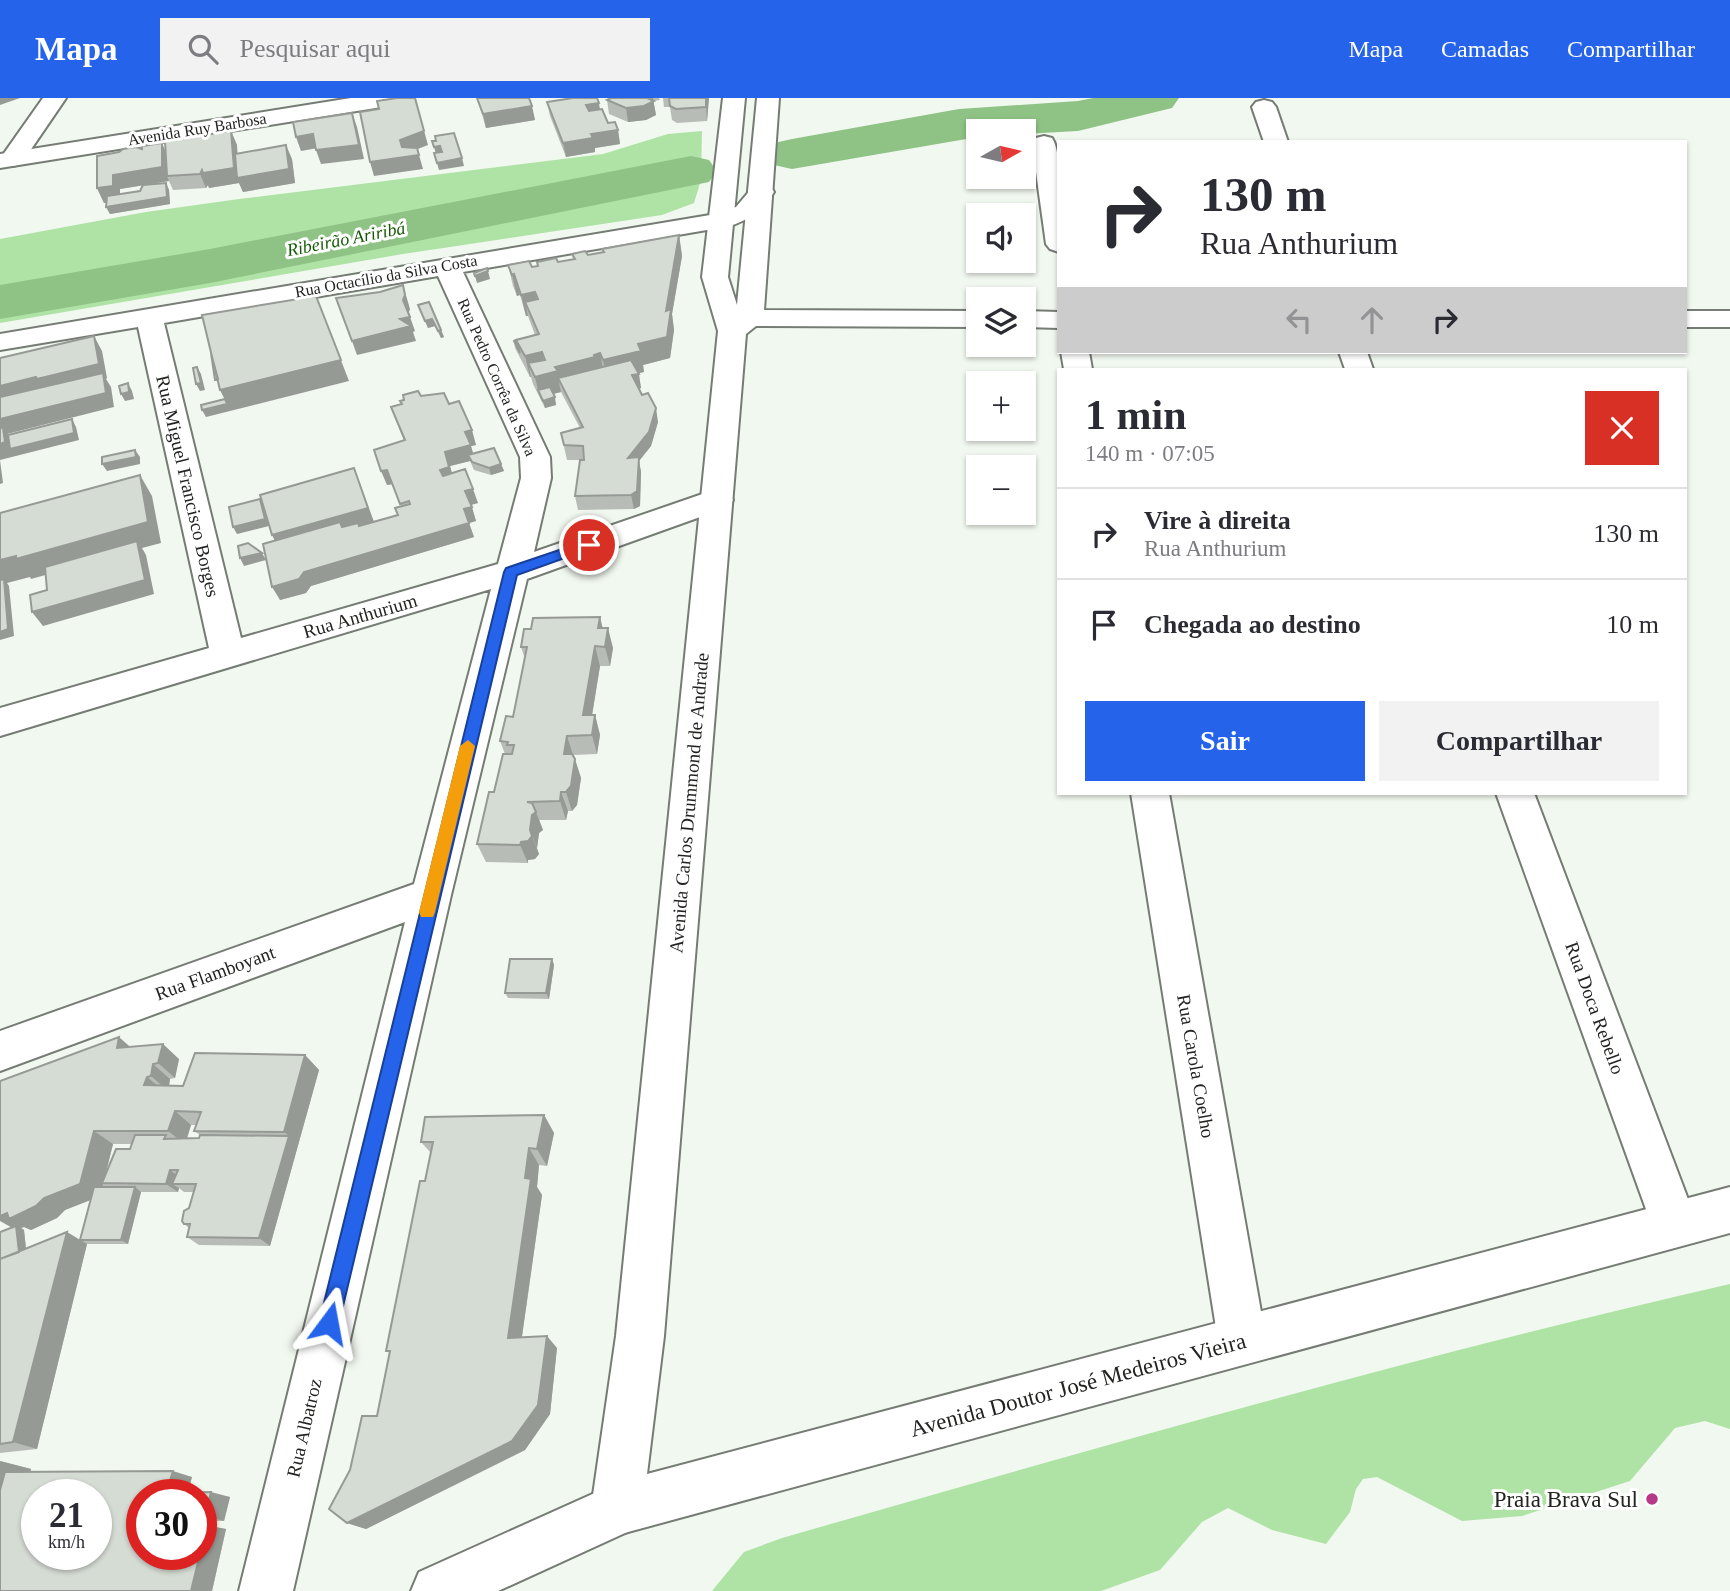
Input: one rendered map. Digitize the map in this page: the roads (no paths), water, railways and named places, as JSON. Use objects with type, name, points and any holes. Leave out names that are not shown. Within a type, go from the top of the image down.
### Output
[{"type":"street","points":[[8,155],[55,98]]},
{"type":"street","name":"Avenida Ruy Barbosa","points":[[8,155],[324,102],[394,98]]},
{"type":"street","name":"Avenida Carlos Drummond de Andrade","points":[[734,98],[715,277],[741,325]]},
{"type":"street","name":"Avenida Carlos Drummond de Andrade","points":[[617,1509],[640,1336],[717,500],[762,192],[768,98]]},
{"type":"street","points":[[1264,107],[1275,140]]},
{"type":"street","points":[[1044,143],[1057,231]]},
{"type":"street","name":"Rua Octacílio da Silva Costa","points":[[0,342],[446,265],[721,221],[745,212],[762,192]]},
{"type":"street","name":"Rua Pedro Corrêa da Silva","points":[[446,265],[535,457],[536,478],[511,572]]},
{"type":"street","name":"Rua Miguel Francisco Borges","points":[[149,317],[228,656]]},
{"type":"street","points":[[741,325],[966,319]]},
{"type":"street","points":[[1036,319],[1057,320]]},
{"type":"street","points":[[1687,319],[1730,319]]},
{"type":"street","name":"Rua Anthurium","points":[[0,722],[511,572],[717,500]]},
{"type":"street","name":"Rua Albatroz","points":[[266,1591],[431,895],[511,572]]},
{"type":"street","name":"Rua Carola Coelho","points":[[1150,795],[1242,1340]]},
{"type":"street","name":"Rua Doca Rebello","points":[[1516,795],[1674,1223]]},
{"type":"street","name":"Rua Flamboyant","points":[[0,1051],[431,895]]},
{"type":"street","name":"Avenida Doutor José Medeiros Vieira","points":[[438,1591],[617,1509],[1730,1210]]},
{"type":"waterway","name":"Ribeirão Ariribá","points":[[792,154],[959,124],[1078,116],[1155,98]]},
{"type":"waterway","name":"Ribeirão Ariribá","points":[[0,302],[210,266],[691,171]]},
{"type":"place","name":"Praia Brava Sul","points":[[1652,1499]]}]
